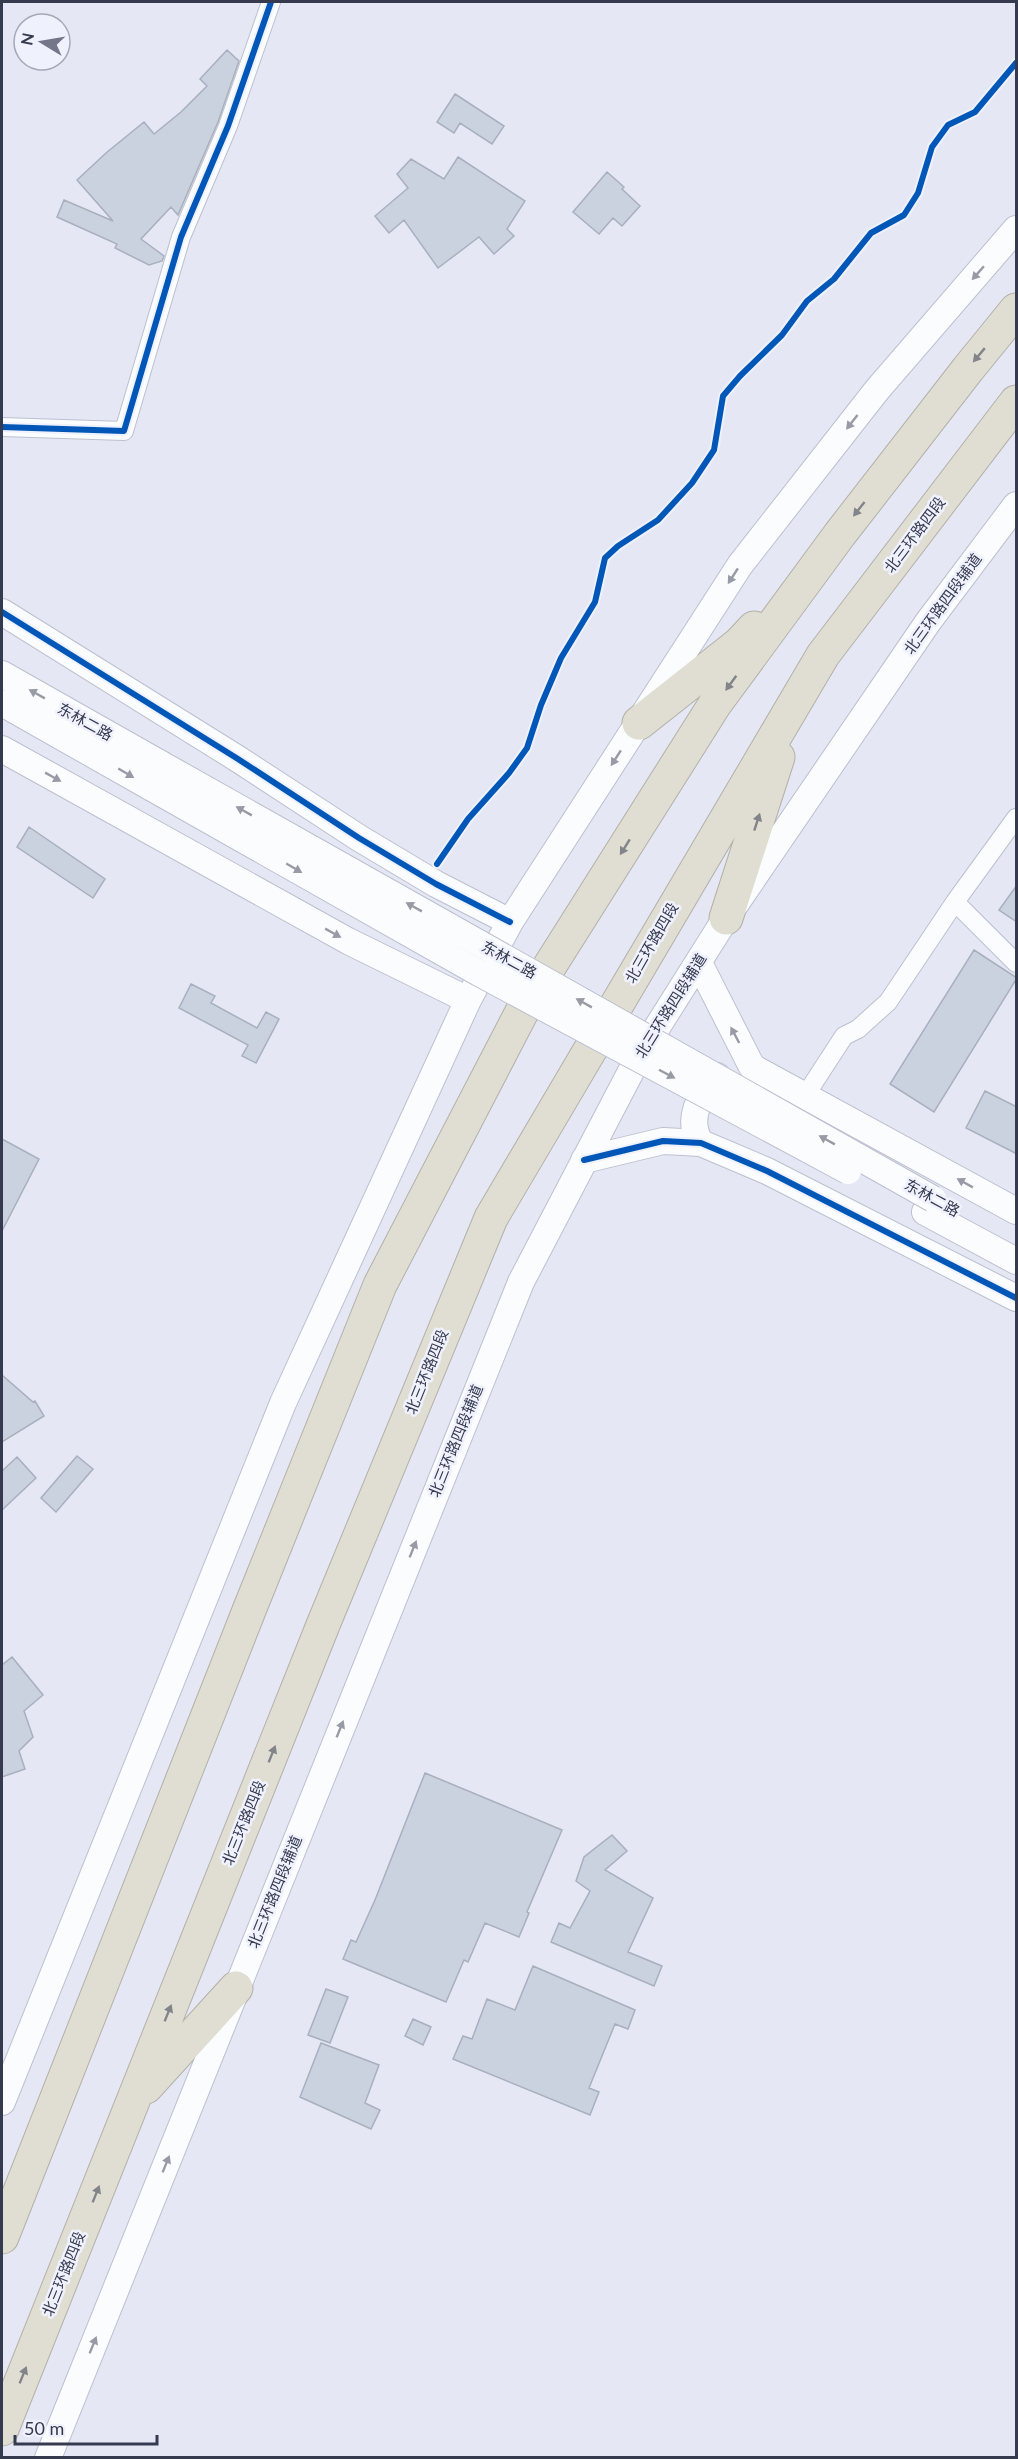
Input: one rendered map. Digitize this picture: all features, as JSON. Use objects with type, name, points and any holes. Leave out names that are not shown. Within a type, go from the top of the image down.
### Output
[{"type":"highway","points":[[2,2237],[380,1285],[527,1002],[715,705],[840,534],[968,369],[1017,310]]},
{"type":"highway","name":"北三环路四段","points":[[2,2429],[323,1625],[491,1218],[823,655],[1017,402]]},
{"type":"highway","points":[[639,723],[739,644],[840,534]]},
{"type":"highway","points":[[726,918],[796,700]]},
{"type":"highway","points":[[132,2102],[236,1988]]},
{"type":"highway","points":[[2,2205],[64,2077]]},
{"type":"main road","points":[[2,2102],[283,1403],[468,1000],[510,922],[740,565],[877,390],[1017,229]]},
{"type":"main road","name":"北三环路四段辅道","points":[[48,2457],[521,1282],[639,1056],[726,918],[928,622],[1017,505]]},
{"type":"main road","points":[[2,612],[436,884],[510,922]]},
{"type":"main road","name":"东林二路","points":[[2,674],[156,776]]},
{"type":"main road","name":"东林二路","points":[[2,703],[156,776],[929,1206],[1017,1261]]},
{"type":"main road","points":[[2,748],[348,942],[468,1000]]},
{"type":"main road","points":[[699,963],[752,1067],[1017,1211]]},
{"type":"main road","points":[[701,1143],[694,1129],[693,1120],[707,1087],[718,1075],[752,1067]]},
{"type":"main road","points":[[584,1160],[663,1142],[701,1143],[767,1171],[1017,1298]]},
{"type":"main road","name":"东林二路","points":[[929,1206],[1017,1245]]},
{"type":"street","points":[[2,427],[124,431],[181,237],[228,126],[271,2]]},
{"type":"street","points":[[805,1096],[844,1036],[858,1029],[888,1002],[955,902],[1017,818]]},
{"type":"street","points":[[955,902],[1017,963]]},
{"type":"building","points":[[227,50],[239,61],[218,122],[178,215],[171,207],[141,239],[164,256],[162,261],[149,265],[115,248],[117,244],[57,217],[64,200],[113,221],[77,180],[144,122],[154,134],[181,112],[207,86],[200,79]]},
{"type":"building","points":[[455,94],[504,126],[492,144],[460,123],[454,133],[437,122]]},
{"type":"building","points":[[458,157],[525,201],[507,229],[514,236],[494,254],[479,237],[438,268],[404,220],[389,233],[375,216],[408,188],[397,174],[411,159],[444,179]]},
{"type":"building","points":[[607,172],[640,206],[622,226],[613,218],[599,234],[573,212]]},
{"type":"building","points":[[29,827],[105,879],[93,898],[17,847]]},
{"type":"building","points":[[1017,885],[1017,922],[999,910]]},
{"type":"building","points":[[974,950],[1017,978],[934,1112],[890,1084]]},
{"type":"building","points":[[191,984],[215,996],[211,1003],[257,1028],[266,1012],[279,1019],[256,1063],[242,1056],[248,1045],[179,1008]]},
{"type":"building","points":[[985,1091],[1017,1107],[1017,1154],[966,1128]]},
{"type":"building","points":[[2,1139],[39,1159],[2,1231]]},
{"type":"building","points":[[2,1375],[33,1402],[35,1401],[44,1416],[2,1442]]},
{"type":"building","points":[[77,1456],[93,1469],[56,1512],[41,1498]]},
{"type":"building","points":[[17,1457],[36,1478],[2,1510],[2,1471]]},
{"type":"building","points":[[12,1657],[43,1695],[24,1711],[33,1737],[19,1751],[25,1769],[2,1777],[2,1665]]},
{"type":"building","points":[[425,1773],[562,1830],[527,1912],[529,1913],[519,1937],[485,1923],[468,1962],[464,1960],[446,2002],[343,1959],[351,1940],[356,1942],[375,1900]]},
{"type":"building","points":[[612,1835],[627,1851],[605,1870],[653,1898],[628,1952],[662,1966],[654,1986],[551,1942],[559,1923],[570,1928],[590,1891],[576,1881],[584,1857]]},
{"type":"building","points":[[533,1966],[635,2010],[628,2029],[615,2024],[589,2088],[599,2092],[590,2115],[453,2059],[463,2036],[472,2039],[487,1999],[515,2010]]},
{"type":"building","points":[[326,1989],[348,1997],[330,2043],[308,2035]]},
{"type":"building","points":[[413,2019],[431,2027],[423,2045],[405,2036]]},
{"type":"building","points":[[321,2043],[379,2065],[365,2103],[380,2110],[371,2129],[300,2097]]},
{"type":"cycle path","points":[[2,427],[124,431],[181,237],[228,126],[271,2]]},
{"type":"cycle path","points":[[437,864],[468,819],[509,773],[527,748],[541,705],[561,658],[595,602],[605,558],[618,546],[658,520],[692,483],[714,450],[723,396],[782,335],[807,301],[834,279],[871,233],[904,215],[918,193],[932,147],[948,125],[975,112],[1016,63]]},
{"type":"cycle path","points":[[2,612],[238,759],[359,838],[436,884],[510,922]]},
{"type":"cycle path","points":[[584,1160],[663,1141],[701,1143],[767,1171],[1016,1298]]}]
